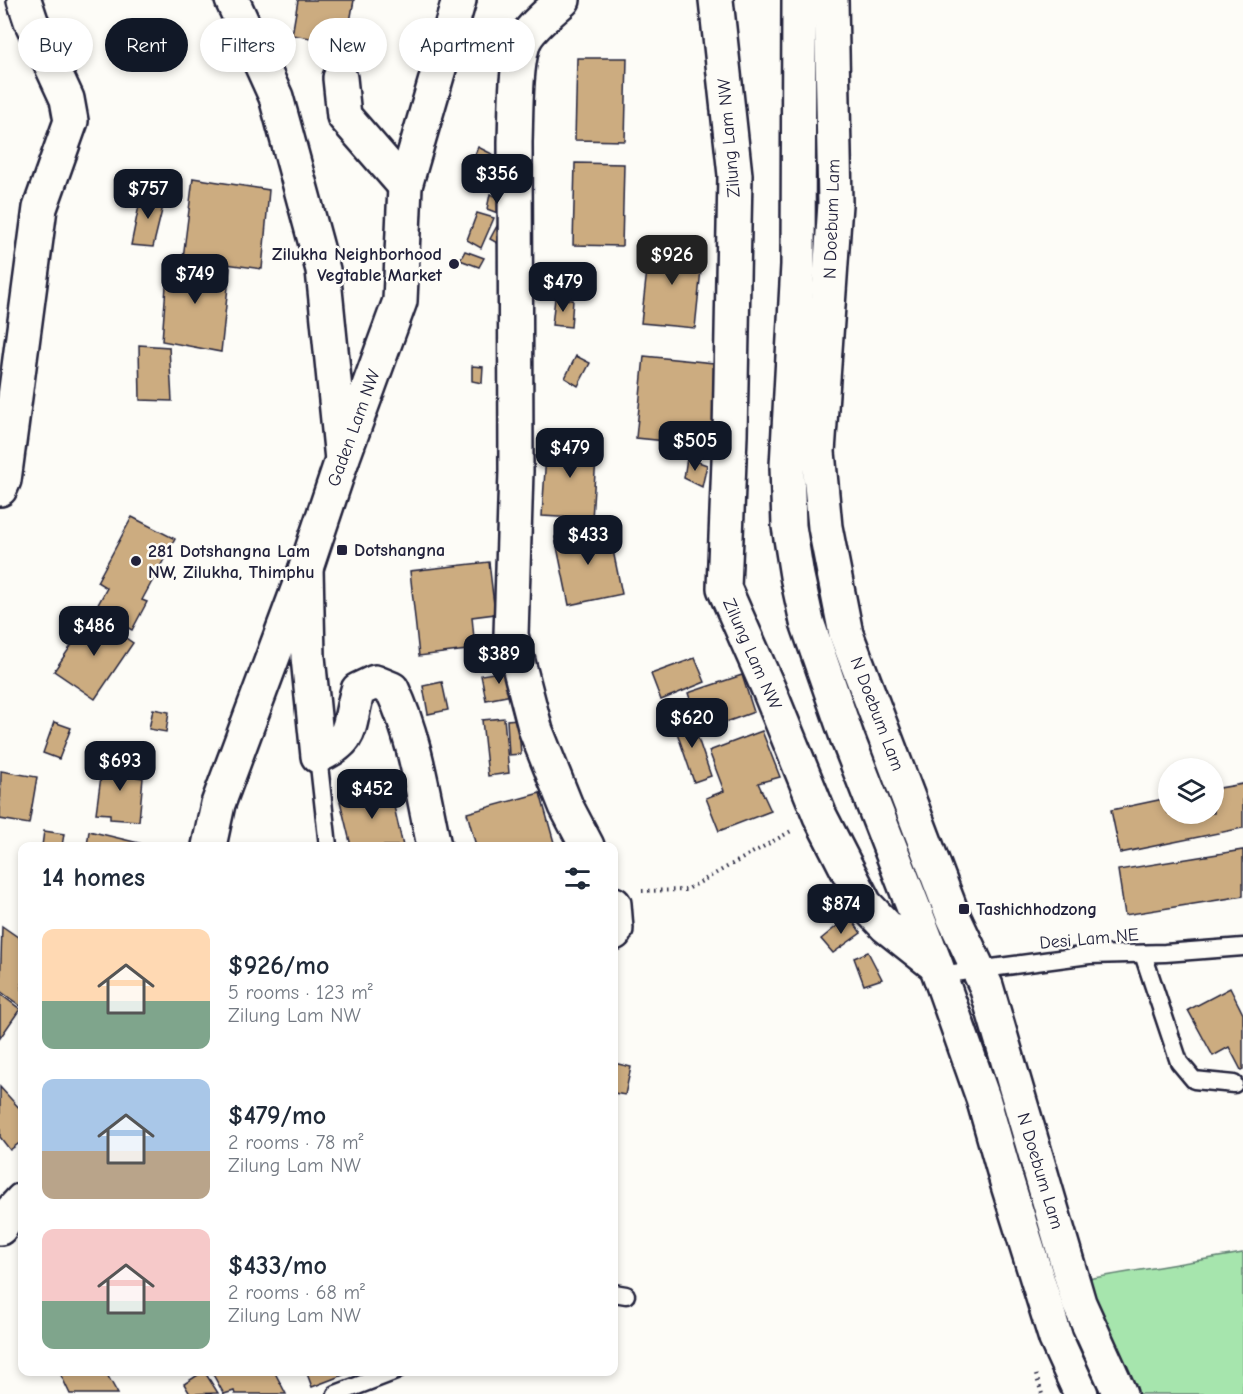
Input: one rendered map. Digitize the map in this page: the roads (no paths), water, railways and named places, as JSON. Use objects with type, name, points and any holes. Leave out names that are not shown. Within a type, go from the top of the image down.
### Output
[{"type":"main road","points":[[0,489],[4,480],[40,208],[71,121],[67,99],[30,21],[24,0]]},
{"type":"main road","points":[[232,0],[276,97],[323,270],[342,460]]},
{"type":"main road","name":"Gaden Lam NW","points":[[210,842],[218,804],[306,568],[342,460],[400,301],[405,186],[459,0]]},
{"type":"main road","points":[[563,0],[545,16],[523,43],[517,92],[514,142],[516,471],[511,635],[536,731],[566,806],[585,842]]},
{"type":"main road","name":"Zilung Lam NW","points":[[716,0],[735,175],[730,435],[724,588],[769,690],[820,816],[843,864],[866,904],[886,926],[937,970]]},
{"type":"main road","name":"N Doebum Lam","points":[[800,0],[798,265],[787,466],[789,526],[796,576],[807,622],[850,746],[937,970],[983,1098],[1056,1339],[1081,1394]]},
{"type":"main road","name":"N Doebum Lam","points":[[831,0],[835,204],[818,452],[825,526],[846,634],[953,916],[980,970],[1079,1303],[1120,1394]]},
{"type":"main road","points":[[339,78],[344,116],[405,186]]},
{"type":"main road","points":[[306,568],[308,657],[318,756],[338,747],[348,733],[358,690],[375,682],[392,689],[401,708],[411,742],[433,842]]},
{"type":"main road","points":[[843,864],[883,886],[911,907]]},
{"type":"main road","points":[[618,920],[623,898]]},
{"type":"main road","points":[[0,1228],[18,1204]]},
{"type":"lane","points":[[318,756],[328,842]]},
{"type":"lane","name":"Desi Lam NE","points":[[937,970],[980,970],[1089,955],[1143,954],[1243,947]]},
{"type":"lane","points":[[1143,954],[1179,1062],[1194,1080],[1234,1084]]},
{"type":"lane","points":[[336,1394],[383,1376]]},
{"type":"place","name":"Zilukha Neighborhood Vegtable Market","points":[[454,264]]},
{"type":"place","name":"Dotshangna","points":[[342,550]]},
{"type":"place","name":"281 Dotshangna Lam NW, Zilukha, Thimphu","points":[[136,561]]},
{"type":"place","name":"Tashichhodzong","points":[[964,909]]}]
